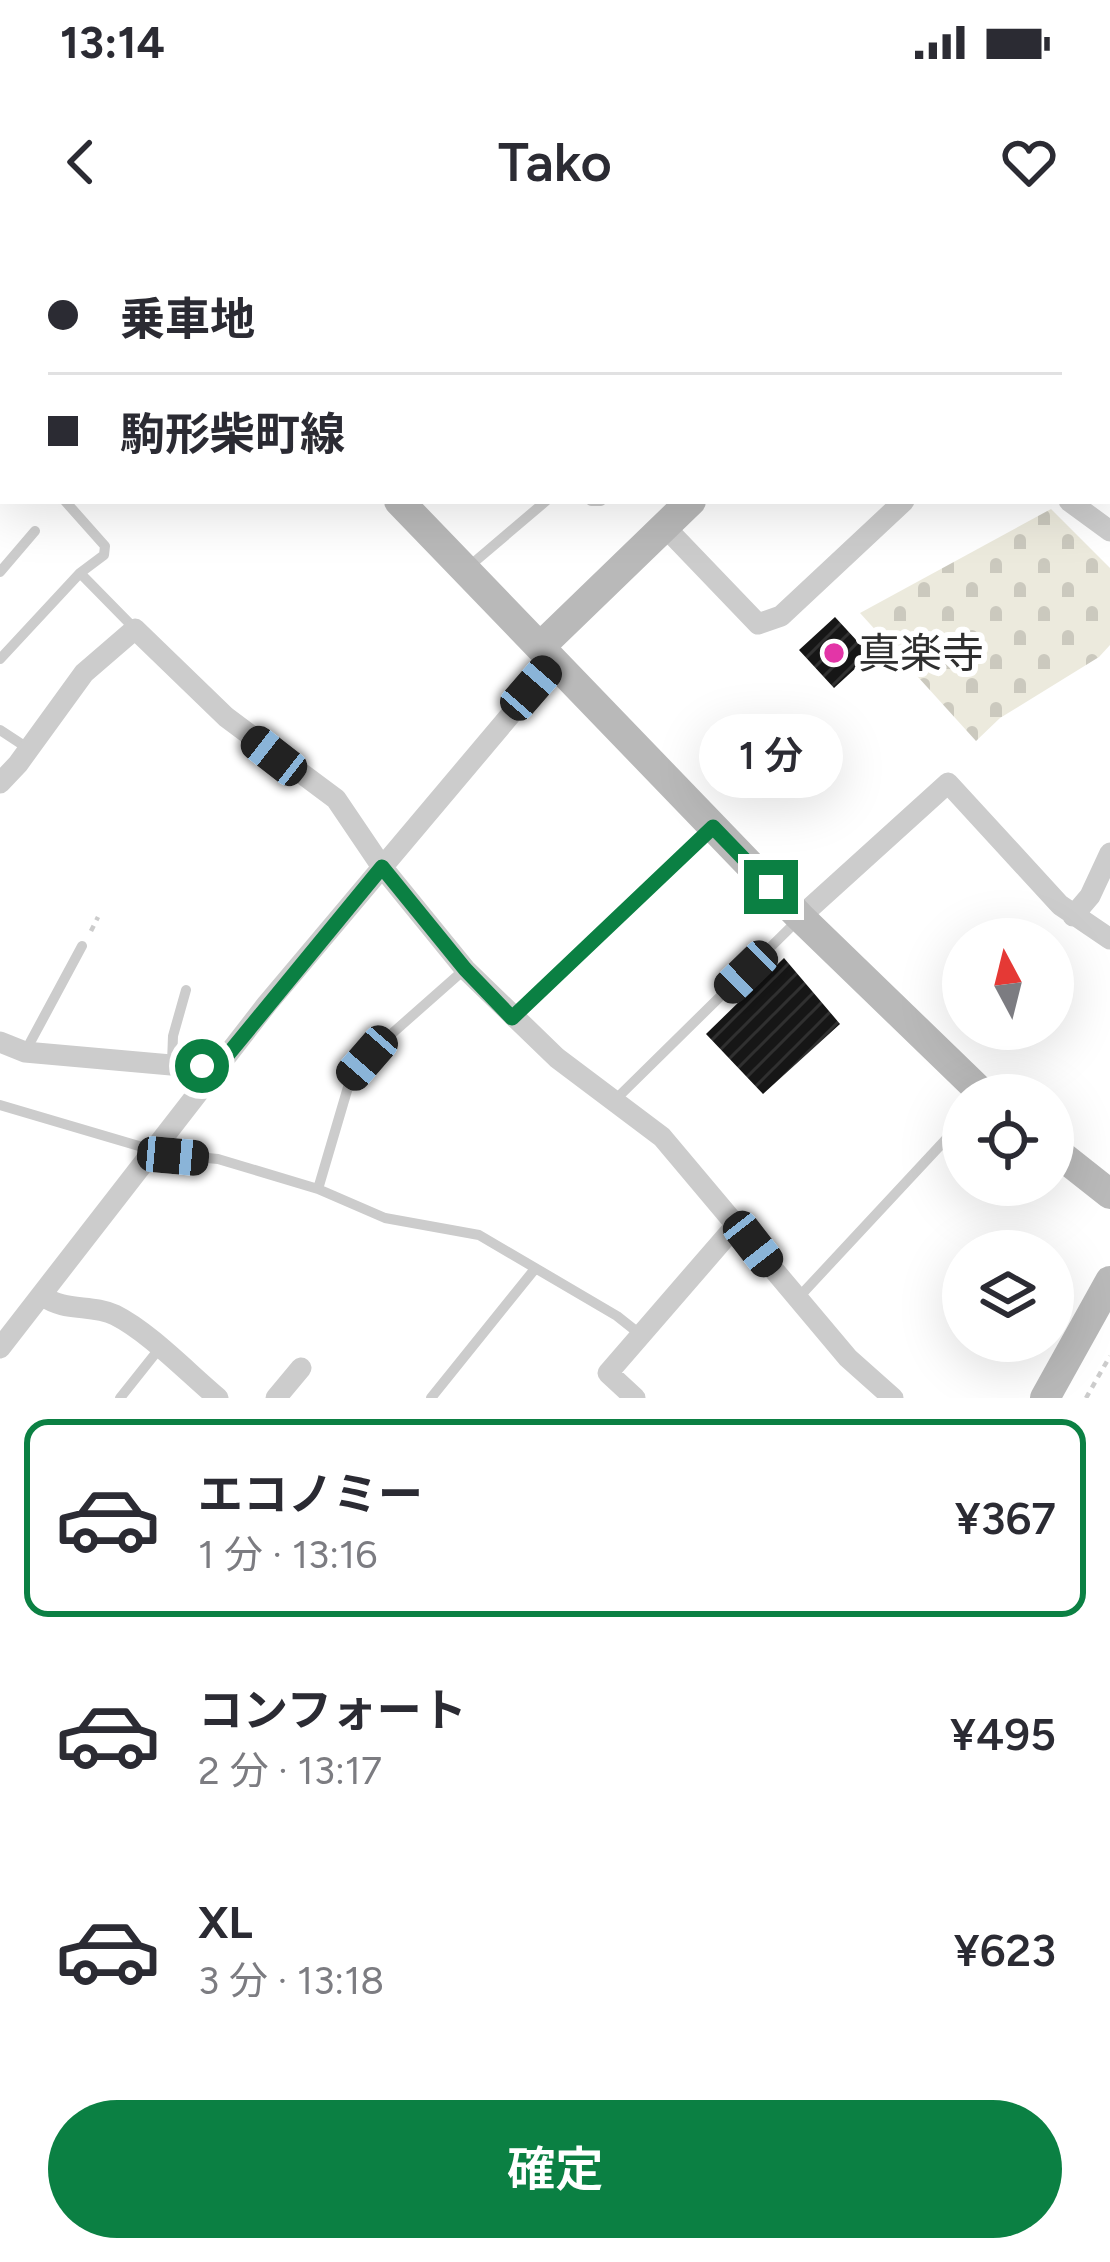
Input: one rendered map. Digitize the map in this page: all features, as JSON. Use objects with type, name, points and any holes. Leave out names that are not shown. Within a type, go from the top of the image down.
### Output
[{"type":"main road","points":[[402,504],[800,917],[962,1074]]},
{"type":"main road","points":[[547,654],[678,509]]},
{"type":"main road","points":[[1074,1166],[1110,1194]]},
{"type":"main road","points":[[1045,1398],[1110,1281]]},
{"type":"street","points":[[678,509],[758,624],[781,616],[901,504]]},
{"type":"street","points":[[1073,504],[1110,532]]},
{"type":"street","points":[[0,783],[84,674],[135,629],[226,717],[337,799],[382,867],[465,969],[556,1058],[662,1137],[848,1358],[893,1398]]},
{"type":"street","points":[[0,1348],[547,654]]},
{"type":"street","points":[[800,917],[948,783],[1072,916],[1110,939]]},
{"type":"street","points":[[1072,916],[1090,896],[1110,853]]},
{"type":"street","points":[[0,1042],[25,1052],[216,1069]]},
{"type":"street","points":[[635,1398],[608,1373],[736,1224]]},
{"type":"street","points":[[43,1296],[61,1306],[110,1313],[218,1398]]},
{"type":"street","points":[[277,1398],[301,1368]]},
{"type":"lane","points":[[0,659],[80,573],[104,555],[105,546],[68,504]]},
{"type":"lane","points":[[466,569],[542,504]]},
{"type":"lane","points":[[0,572],[35,531]]},
{"type":"lane","points":[[80,573],[135,629]]},
{"type":"lane","points":[[0,730],[29,749]]},
{"type":"lane","points":[[512,1018],[713,827]]},
{"type":"lane","points":[[615,1100],[800,917]]},
{"type":"lane","points":[[25,1052],[82,946]]},
{"type":"lane","points":[[318,1189],[351,1076],[465,969]]},
{"type":"lane","points":[[172,1064],[173,1036],[186,990]]},
{"type":"lane","points":[[0,1105],[166,1154],[218,1159],[318,1189],[385,1218],[479,1234],[641,1335]]},
{"type":"lane","points":[[799,1298],[942,1144]]},
{"type":"lane","points":[[431,1398],[534,1270]]},
{"type":"lane","points":[[120,1398],[159,1349]]},
{"type":"path","points":[[1086,1398],[1110,1356]]},
{"type":"green space","points":[[1051,509],[1110,568],[1110,645],[1099,657],[1000,718],[976,741],[860,613]]},
{"type":"building","name":"真楽寺","points":[[835,617],[870,655],[834,688],[799,650]]},
{"type":"building","points":[[784,958],[840,1024],[763,1094],[706,1034]]},
{"type":"place","name":"真楽寺","points":[[834,653]]},
{"type":"route","points":[[202,1066],[216,1069],[382,867],[465,969],[512,1018],[713,827],[771,887]]}]
